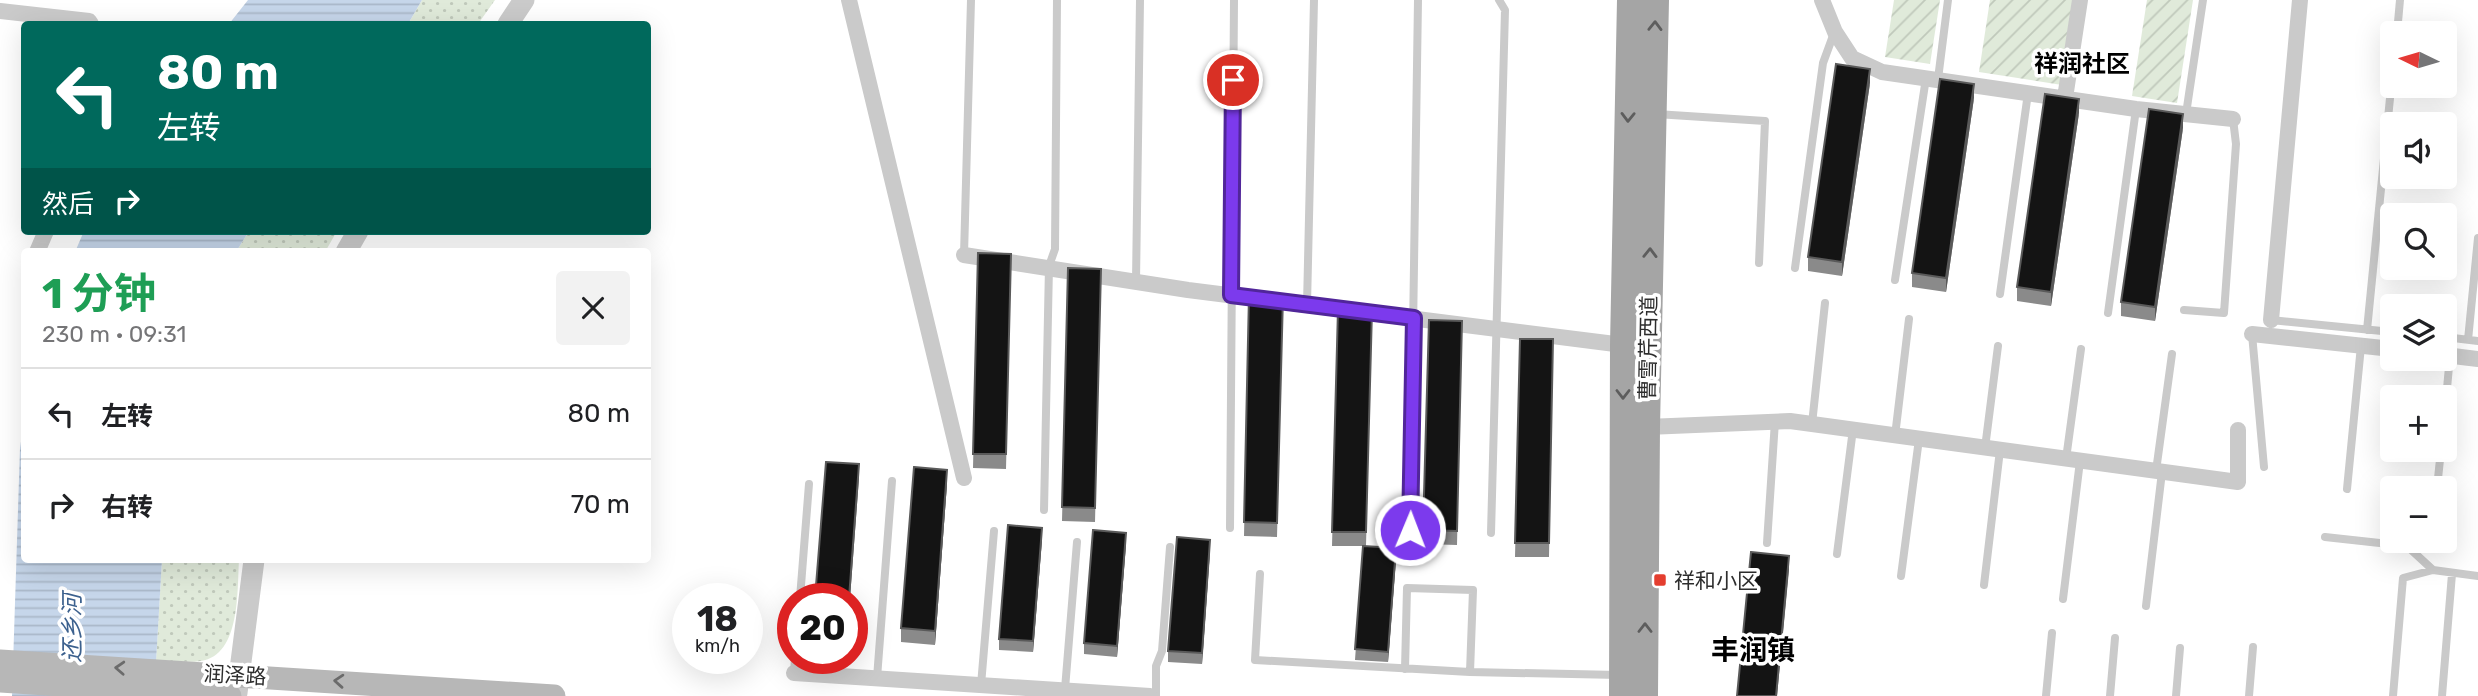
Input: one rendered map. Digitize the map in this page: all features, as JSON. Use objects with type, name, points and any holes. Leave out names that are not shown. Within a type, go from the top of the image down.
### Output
[{"type":"main road","name":"曹雪芹西道","points":[[1622,685],[1623,345],[1630,0]]},
{"type":"main road","name":"曹雪芹西道","points":[[1645,696],[1647,427],[1656,0]]},
{"type":"main road","name":"润泽路","points":[[0,661],[187,682],[554,696]]},
{"type":"main road","name":"润泽路","points":[[0,681],[187,682],[230,696]]},
{"type":"street","points":[[510,21],[524,0]]},
{"type":"street","points":[[849,0],[964,478]]},
{"type":"street","points":[[1822,0],[1835,32],[1853,58],[1882,72],[2136,109],[2233,120]]},
{"type":"street","points":[[2065,98],[2080,0]]},
{"type":"street","points":[[2271,320],[2300,0]]},
{"type":"street","points":[[0,11],[89,21]]},
{"type":"street","points":[[964,254],[1136,282],[1623,345]]},
{"type":"street","points":[[2252,334],[2380,348]]},
{"type":"street","points":[[2457,356],[2478,359]]},
{"type":"street","points":[[1647,427],[1775,421],[1812,424],[2238,482],[2238,430]]},
{"type":"street","points":[[238,685],[254,563]]},
{"type":"street","points":[[850,674],[1150,696]]},
{"type":"lane","points":[[964,254],[971,0]]},
{"type":"lane","points":[[1044,510],[1049,266],[1055,249],[1057,0]]},
{"type":"lane","points":[[1136,282],[1140,0]]},
{"type":"lane","points":[[1230,528],[1234,0]]},
{"type":"lane","points":[[1307,305],[1314,0]]},
{"type":"lane","points":[[1410,530],[1418,0]]},
{"type":"lane","points":[[1491,533],[1504,10],[1499,0]]},
{"type":"lane","points":[[1895,280],[1948,0]]},
{"type":"lane","points":[[2186,114],[2203,0]]},
{"type":"lane","points":[[2398,21],[2400,0]]},
{"type":"lane","points":[[1795,268],[1823,63],[1835,32]]},
{"type":"lane","points":[[2000,294],[2028,93]]},
{"type":"lane","points":[[2367,330],[2390,98]]},
{"type":"lane","points":[[2108,313],[2136,109]]},
{"type":"lane","points":[[1653,113],[1765,121],[1759,263]]},
{"type":"lane","points":[[2184,310],[2224,313],[2236,144],[2233,120]]},
{"type":"lane","points":[[2473,340],[2478,238]]},
{"type":"lane","points":[[1812,424],[1825,303]]},
{"type":"lane","points":[[1895,436],[1909,319]]},
{"type":"lane","points":[[2271,320],[2380,331]]},
{"type":"lane","points":[[2252,334],[2264,467]]},
{"type":"lane","points":[[1984,585],[1998,346]]},
{"type":"lane","points":[[2347,489],[2361,346]]},
{"type":"lane","points":[[2063,599],[2081,349]]},
{"type":"lane","points":[[2146,606],[2172,354]]},
{"type":"lane","points":[[1767,543],[1775,421]]},
{"type":"lane","points":[[1837,554],[1853,429]]},
{"type":"lane","points":[[1901,576],[1919,439]]},
{"type":"lane","points":[[877,678],[892,481]]},
{"type":"lane","points":[[801,583],[809,484]]},
{"type":"lane","points":[[981,685],[994,531]]},
{"type":"lane","points":[[2325,537],[2407,546],[2433,570]]},
{"type":"lane","points":[[1065,689],[1077,542]]},
{"type":"lane","points":[[1156,696],[1156,666],[1162,651],[1170,547]]},
{"type":"lane","points":[[2393,696],[2403,578],[2433,570],[2478,576]]},
{"type":"lane","points":[[1260,574],[1255,660],[1470,672],[1622,685]]},
{"type":"lane","points":[[2442,696],[2452,574]]},
{"type":"lane","points":[[1405,669],[1407,588],[1473,590],[1470,672]]},
{"type":"lane","points":[[2046,696],[2052,633]]},
{"type":"lane","points":[[2110,696],[2115,638]]},
{"type":"lane","points":[[2249,696],[2253,647]]},
{"type":"lane","points":[[2176,696],[2180,648]]},
{"type":"green space","points":[[422,0],[495,0],[480,21],[410,21]]},
{"type":"green space","points":[[1894,0],[1940,0],[1930,64],[1885,57]]},
{"type":"green space","points":[[1990,0],[2075,0],[2062,85],[1979,72]]},
{"type":"green space","points":[[2147,0],[2193,0],[2177,103],[2132,96]]},
{"type":"green space","points":[[247,235],[335,235],[327,248],[238,248]]},
{"type":"green space","points":[[162,563],[239,563],[237,604],[224,647],[214,656],[196,662],[156,660]]},
{"type":"water","points":[[248,0],[422,0],[410,21],[231,21]]},
{"type":"water","points":[[82,235],[247,235],[238,248],[77,248]]},
{"type":"water","name":"还乡河","points":[[21,442],[21,563],[162,563],[154,696],[12,696]]},
{"type":"building","points":[[1836,64],[1870,69],[1842,262],[1808,257]]},
{"type":"building","points":[[1940,79],[1974,84],[1946,278],[1912,273]]},
{"type":"building","points":[[2045,94],[2079,99],[2051,292],[2017,287]]},
{"type":"building","points":[[2149,109],[2183,114],[2155,307],[2121,302]]},
{"type":"building","points":[[978,253],[1011,254],[1006,454],[973,454]]},
{"type":"building","points":[[1068,268],[1101,269],[1095,508],[1062,507]]},
{"type":"building","points":[[1249,295],[1283,296],[1277,523],[1244,522]]},
{"type":"building","points":[[1338,309],[1372,310],[1366,532],[1332,532]]},
{"type":"building","points":[[1429,320],[1462,321],[1457,531],[1423,530]]},
{"type":"building","points":[[1520,339],[1553,339],[1549,543],[1515,543]]},
{"type":"building","points":[[826,462],[859,464],[850,583],[816,583]]},
{"type":"building","points":[[914,467],[947,470],[935,631],[901,628]]},
{"type":"building","points":[[1008,525],[1042,528],[1033,641],[999,639]]},
{"type":"building","points":[[1093,530],[1126,533],[1117,646],[1084,643]]},
{"type":"building","points":[[1177,537],[1210,540],[1202,653],[1168,651]]},
{"type":"building","points":[[1363,546],[1396,548],[1388,652],[1355,649]]},
{"type":"building","points":[[1751,552],[1789,556],[1776,696],[1737,696]]},
{"type":"place","name":"祥和小区","points":[[1660,580]]},
{"type":"district","name":"祥润社区","points":[[2082,64]]},
{"type":"district","name":"丰润镇","points":[[1753,650]]},
{"type":"route","points":[[1233,80],[1231,295],[1414,318],[1410,530]]}]
